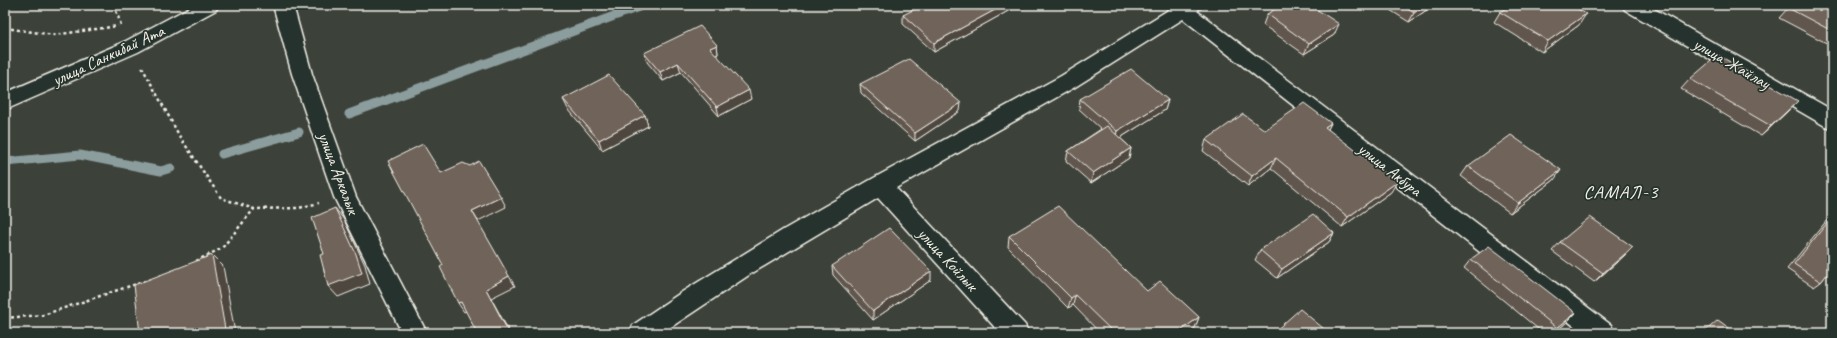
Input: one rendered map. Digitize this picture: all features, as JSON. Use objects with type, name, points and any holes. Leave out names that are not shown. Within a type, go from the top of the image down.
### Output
[{"type":"street","name":"улица Санкибай Ата","points":[[5,102],[131,47],[210,5]]},
{"type":"street","name":"улица Аркалык","points":[[283,5],[302,74],[345,197],[415,333]]},
{"type":"street","name":"улица Жайлау","points":[[1632,5],[1832,120]]},
{"type":"street","points":[[642,333],[692,298],[880,186],[1052,91],[1185,7]]},
{"type":"street","name":"улица Акбура","points":[[1185,7],[1602,333]]},
{"type":"street","name":"улица Койлык","points":[[880,186],[1016,333]]},
{"type":"path","points":[[5,28],[54,35],[121,26]]},
{"type":"path","points":[[131,47],[180,138],[221,198],[254,209],[299,208],[345,197]]},
{"type":"path","points":[[192,264],[222,248],[254,209]]},
{"type":"path","points":[[5,318],[43,315],[148,280]]},
{"type":"building","points":[[923,5],[1004,5],[934,43],[903,15]]},
{"type":"building","points":[[1282,5],[1310,5],[1339,24],[1309,44],[1267,14]]},
{"type":"building","points":[[1401,5],[1425,5],[1414,13]]},
{"type":"building","points":[[1510,5],[1571,5],[1586,14],[1548,41],[1500,12]]},
{"type":"building","points":[[1791,5],[1832,5],[1832,31],[1788,8]]},
{"type":"building","points":[[700,26],[717,45],[710,48],[749,90],[717,107],[678,63],[660,72],[644,53]]},
{"type":"building","points":[[1718,55],[1798,101],[1771,126],[1690,79]]},
{"type":"building","points":[[909,59],[961,103],[915,133],[860,84]]},
{"type":"building","points":[[1131,69],[1168,100],[1117,131],[1080,99]]},
{"type":"building","points":[[609,75],[645,115],[599,140],[563,99]]},
{"type":"building","points":[[1304,103],[1331,123],[1325,127],[1397,182],[1348,217],[1276,158],[1252,176],[1206,140],[1243,114],[1265,130]]},
{"type":"building","points":[[1107,126],[1131,148],[1093,173],[1068,151]]},
{"type":"building","points":[[1511,135],[1561,170],[1518,203],[1468,166]]},
{"type":"building","points":[[423,144],[441,173],[463,163],[470,166],[479,161],[501,197],[472,211],[509,276],[486,289],[509,333],[477,333],[461,302],[458,303],[440,267],[443,265],[388,161]]},
{"type":"building","points":[[1058,206],[1147,291],[1160,281],[1199,317],[1178,333],[1114,333],[1075,295],[1071,298],[1009,236]]},
{"type":"building","points":[[335,208],[356,254],[362,273],[328,286],[320,255],[324,254],[312,218]]},
{"type":"building","points":[[1313,214],[1334,233],[1282,269],[1260,250]]},
{"type":"building","points":[[1590,217],[1633,247],[1603,273],[1560,242]]},
{"type":"building","points":[[1832,217],[1832,268],[1821,282],[1794,264]]},
{"type":"building","points":[[889,228],[931,271],[873,311],[832,266]]},
{"type":"building","points":[[1489,246],[1576,313],[1557,328],[1471,259]]},
{"type":"building","points":[[212,255],[225,329],[215,333],[140,333],[134,285]]},
{"type":"building","points":[[1300,309],[1329,333],[1273,333]]},
{"type":"building","points":[[1718,320],[1736,333],[1703,333]]},
{"type":"waterway","points":[[349,114],[644,5]]},
{"type":"waterway","points":[[222,154],[299,132]]},
{"type":"waterway","points":[[5,162],[80,155],[161,171],[171,168]]},
{"type":"district","name":"САМАЛ-3","points":[[1621,191]]}]
